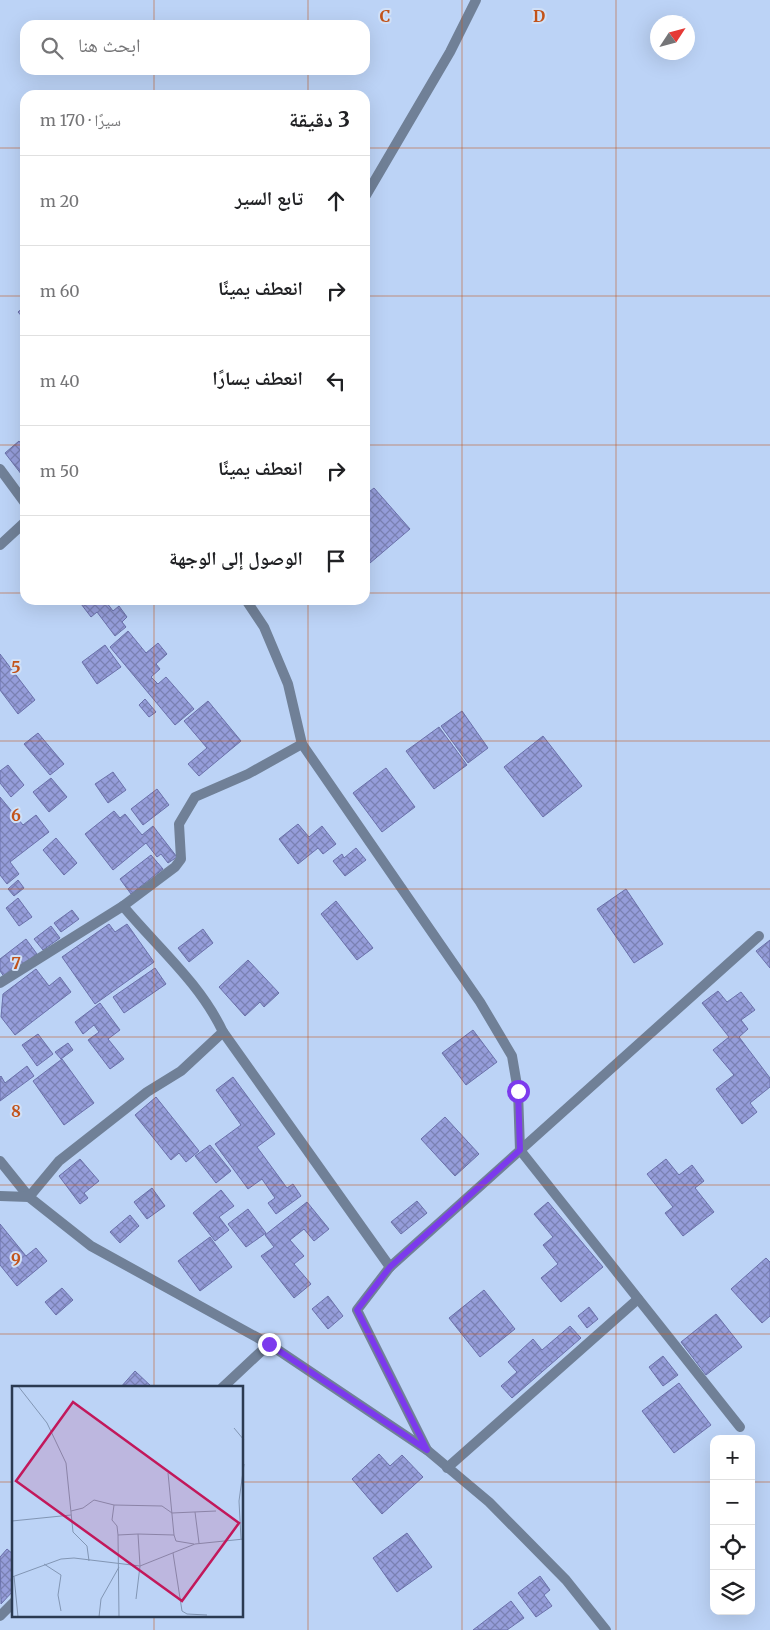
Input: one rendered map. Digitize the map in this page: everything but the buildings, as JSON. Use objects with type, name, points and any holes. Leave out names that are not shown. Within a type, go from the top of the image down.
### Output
[{"type":"street","points":[[370,188],[450,52],[476,0]]},
{"type":"street","points":[[0,469],[20,496]]},
{"type":"street","points":[[0,545],[20,527]]},
{"type":"street","points":[[249,605],[264,627],[288,684],[302,744],[480,1002],[512,1056],[518,1091],[520,1150],[740,1427]]},
{"type":"street","points":[[0,983],[123,906],[175,867],[181,858],[179,824],[195,797],[248,774],[302,744]]},
{"type":"street","points":[[123,906],[146,934],[191,981],[216,1018],[223,1032],[390,1267]]},
{"type":"street","points":[[427,1450],[357,1310],[390,1267],[759,936]]},
{"type":"street","points":[[29,1197],[59,1161],[147,1092],[181,1071],[223,1032]]},
{"type":"street","points":[[0,1161],[29,1197],[91,1246],[269,1344],[427,1450],[489,1502],[566,1580],[606,1630]]},
{"type":"street","points":[[0,1196],[29,1197]]},
{"type":"street","points":[[448,1468],[638,1298]]},
{"type":"street","points":[[224,1386],[269,1344]]},
{"type":"street","points":[[0,1616],[12,1604]]},
{"type":"route","points":[[269,1344],[427,1450],[357,1310],[390,1267],[520,1150],[518,1091]]}]
